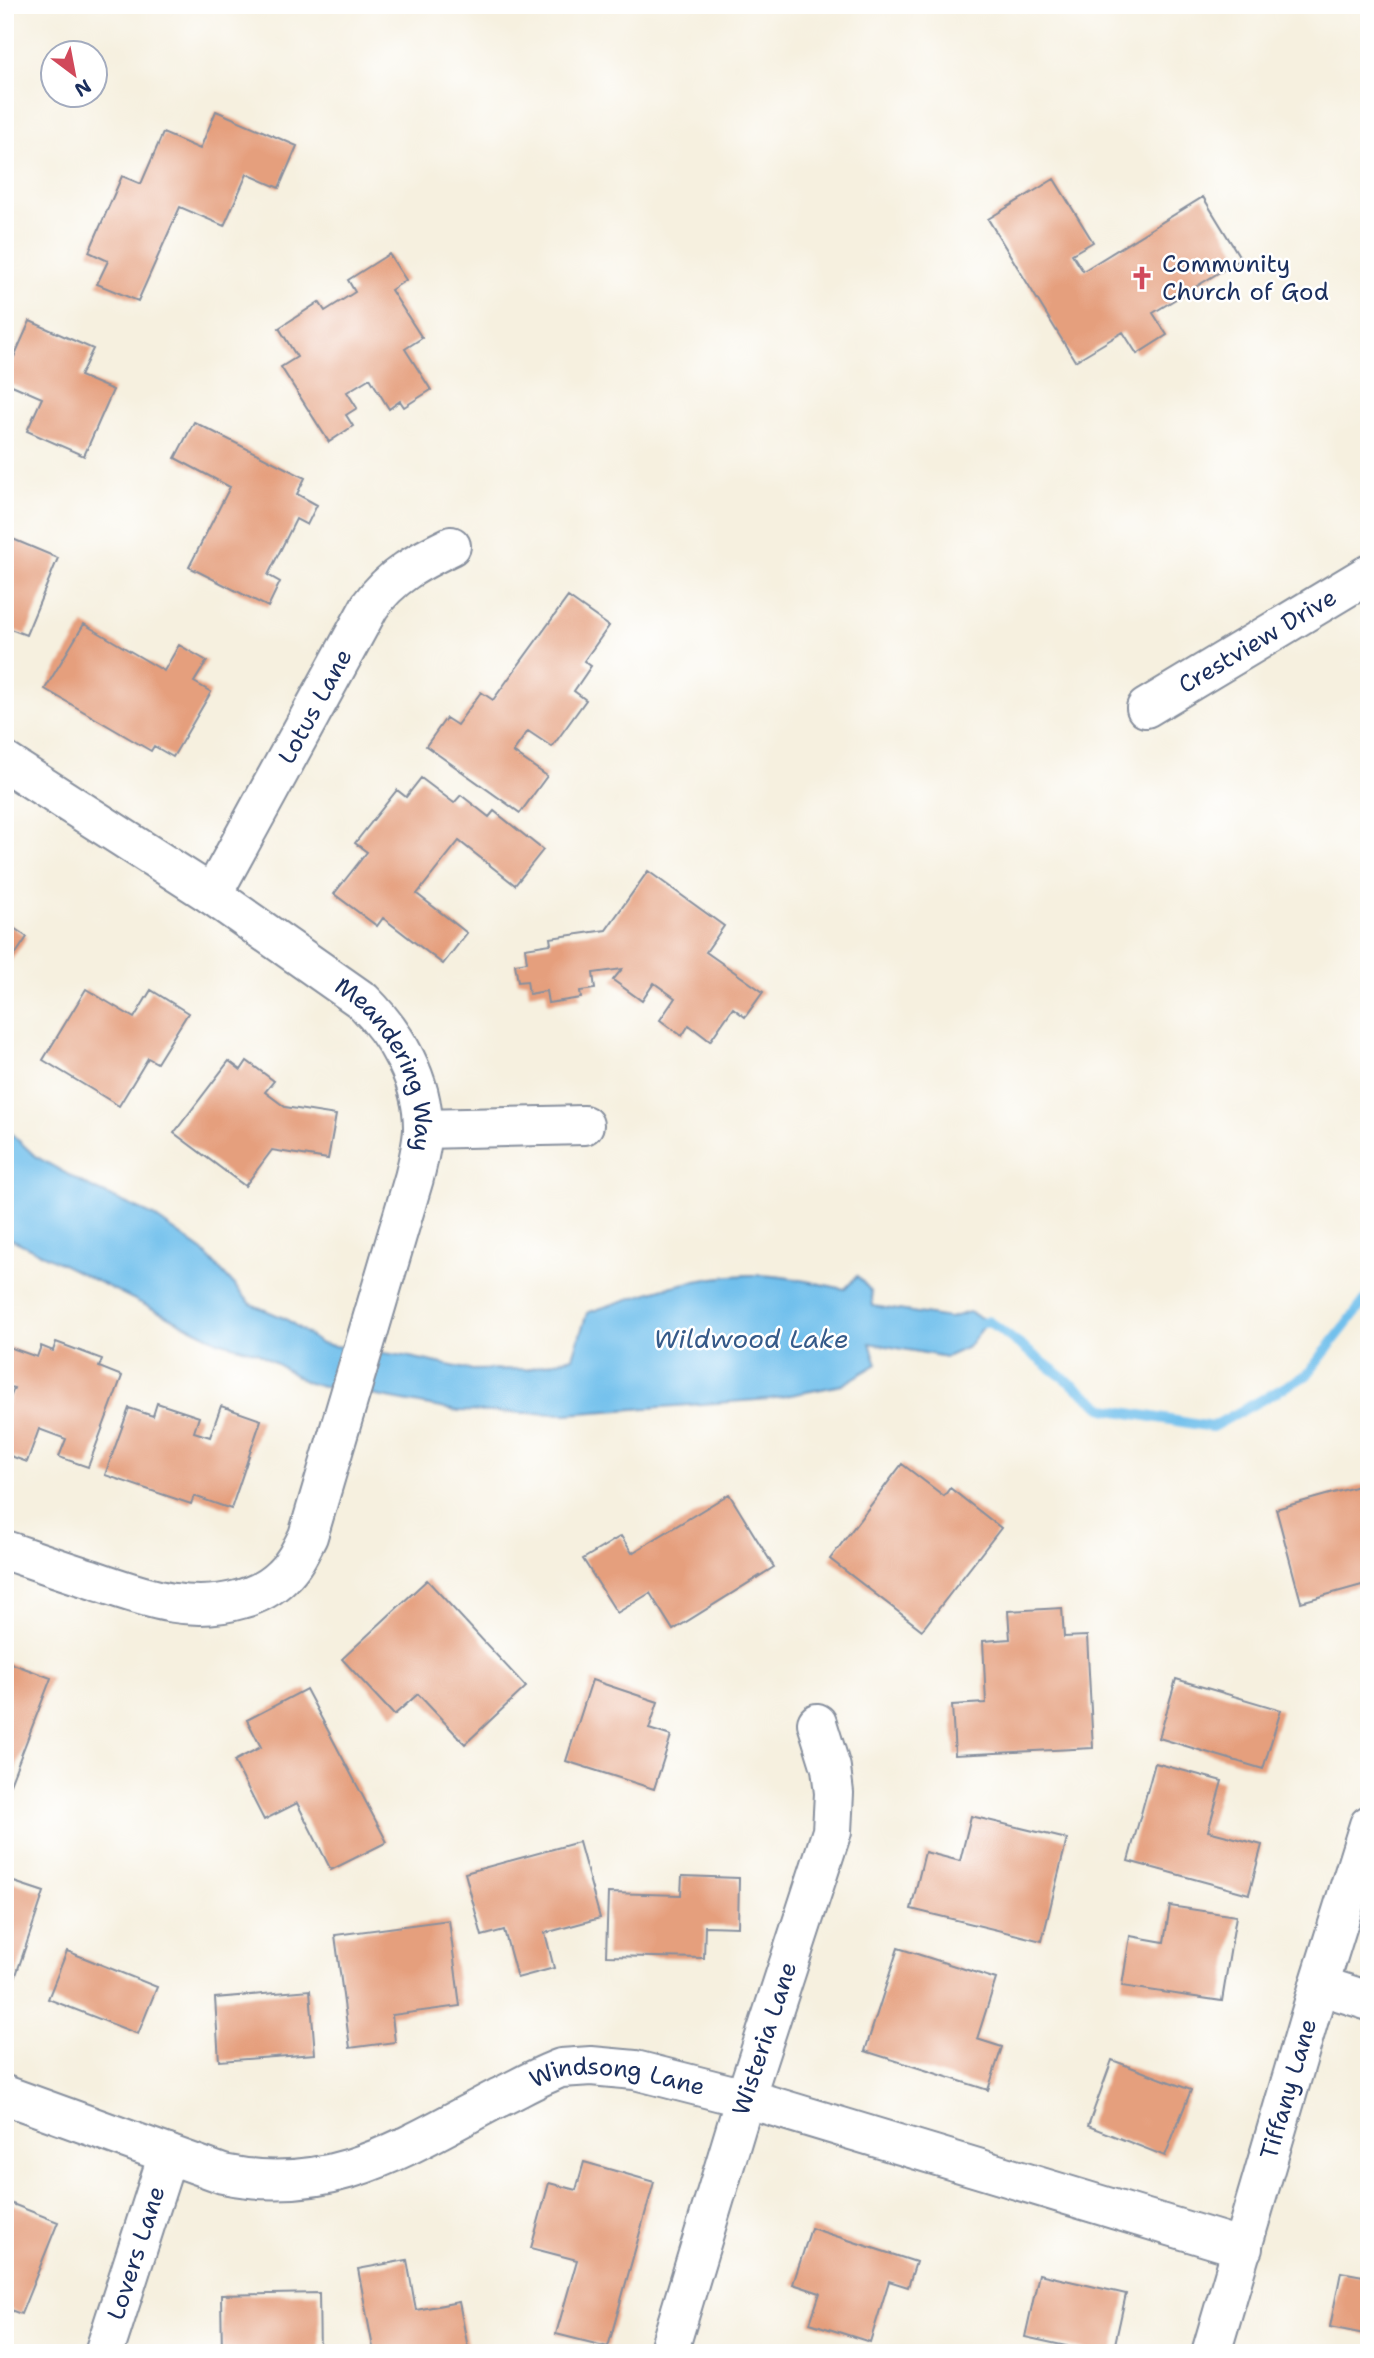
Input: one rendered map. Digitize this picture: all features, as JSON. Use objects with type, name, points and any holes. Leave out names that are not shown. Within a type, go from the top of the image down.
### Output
[{"type":"street","name":"Lotus Lane","points":[[212,895],[375,600],[401,573],[451,546]]},
{"type":"street","name":"Crestview Drive","points":[[1146,709],[1369,574]]},
{"type":"street","name":"Meandering Way","points":[[5,762],[212,895],[343,984],[380,1018],[410,1068],[419,1098],[423,1129],[414,1178],[308,1536],[283,1576],[270,1587],[249,1597],[208,1607],[184,1606],[138,1595],[5,1550]]},
{"type":"street","points":[[423,1129],[584,1125]]},
{"type":"street","name":"Wisteria Lane","points":[[668,2353],[745,2098],[832,1831],[834,1793],[831,1768],[817,1723]]},
{"type":"street","name":"Tiffany Lane","points":[[1211,2353],[1369,1825]]},
{"type":"street","points":[[1319,1985],[1369,2001]]},
{"type":"street","name":"Windsong Lane","points":[[5,2095],[223,2174],[245,2179],[318,2177],[365,2165],[546,2073],[576,2066],[635,2070],[745,2098],[1243,2248]]},
{"type":"street","name":"Lovers Lane","points":[[104,2353],[168,2154]]},
{"type":"water","name":"Wildwood Lake","points":[[5,1128],[35,1156],[92,1188],[152,1215],[203,1251],[251,1304],[286,1319],[321,1344],[405,1356],[471,1370],[528,1369],[573,1357],[587,1313],[687,1283],[749,1275],[785,1277],[845,1289],[857,1276],[871,1291],[873,1306],[949,1318],[969,1312],[988,1321],[968,1347],[946,1357],[870,1343],[877,1364],[842,1385],[770,1399],[566,1414],[457,1411],[308,1383],[257,1352],[218,1341],[5,1236]]},
{"type":"building","points":[[216,111],[297,146],[279,188],[247,174],[224,226],[180,207],[138,301],[97,284],[108,261],[89,252],[122,176],[141,184],[163,133],[200,149]]},
{"type":"building","points":[[1054,179],[1093,242],[1072,254],[1083,271],[1203,197],[1241,259],[1153,313],[1167,335],[1137,354],[1123,332],[1075,361],[988,219]]},
{"type":"building","points":[[389,254],[406,280],[391,290],[422,338],[405,349],[431,390],[404,407],[400,401],[389,409],[370,378],[347,392],[357,408],[346,415],[353,426],[329,442],[281,367],[297,357],[279,328],[319,302],[325,311],[355,292],[348,280]]},
{"type":"building","points":[[30,321],[93,349],[80,376],[113,390],[84,456],[27,431],[42,398],[5,382]]},
{"type":"building","points":[[194,422],[305,478],[297,494],[317,505],[307,525],[296,519],[268,575],[280,582],[268,607],[189,567],[230,487],[175,458]]},
{"type":"building","points":[[8,537],[58,558],[26,635],[5,627],[5,544]]},
{"type":"building","points":[[568,597],[609,626],[584,661],[591,666],[574,691],[586,700],[552,747],[528,731],[513,752],[547,776],[520,813],[426,746],[446,718],[457,725],[481,692],[493,700]]},
{"type":"building","points":[[84,624],[164,671],[179,645],[207,661],[194,682],[211,692],[173,757],[154,746],[151,751],[45,689]]},
{"type":"building","points":[[421,778],[454,803],[461,795],[489,817],[494,811],[543,850],[515,885],[459,841],[417,894],[467,933],[443,964],[383,918],[377,926],[334,894],[367,852],[355,843],[397,790],[406,797]]},
{"type":"building","points":[[648,871],[724,926],[706,952],[763,992],[745,1017],[733,1008],[710,1041],[689,1025],[682,1036],[660,1020],[675,998],[654,983],[642,1001],[613,980],[622,969],[593,973],[595,989],[580,991],[581,998],[548,1003],[546,991],[529,994],[527,981],[518,982],[515,964],[527,962],[525,948],[551,944],[550,938],[606,930]]},
{"type":"building","points":[[5,922],[27,937],[5,970]]},
{"type":"building","points":[[86,989],[134,1018],[151,990],[188,1013],[157,1063],[148,1058],[119,1106],[43,1060]]},
{"type":"building","points":[[229,1061],[241,1070],[247,1061],[274,1081],[265,1092],[285,1107],[336,1115],[328,1159],[272,1150],[245,1186],[174,1133]]},
{"type":"building","points":[[56,1342],[102,1359],[99,1367],[122,1376],[88,1467],[59,1457],[66,1439],[39,1429],[27,1462],[5,1454],[5,1410],[14,1388],[5,1385],[5,1356],[9,1347],[37,1357],[41,1346],[53,1351]]},
{"type":"building","points":[[157,1403],[199,1417],[194,1432],[210,1437],[221,1406],[261,1420],[231,1509],[194,1496],[191,1504],[105,1475],[129,1408],[153,1416]]},
{"type":"building","points":[[902,1464],[944,1496],[950,1488],[1001,1528],[922,1630],[830,1559]]},
{"type":"building","points":[[1369,1483],[1369,1583],[1301,1602],[1276,1509]]},
{"type":"building","points":[[729,1494],[774,1567],[673,1630],[650,1593],[617,1613],[583,1559],[621,1536],[632,1553]]},
{"type":"building","points":[[427,1580],[526,1687],[465,1744],[418,1694],[394,1715],[342,1659]]},
{"type":"building","points":[[1062,1608],[1064,1637],[1087,1636],[1093,1748],[955,1755],[952,1705],[986,1703],[983,1641],[1010,1639],[1008,1611]]},
{"type":"building","points":[[5,1661],[51,1678],[10,1784],[5,1782]]},
{"type":"building","points":[[1176,1679],[1281,1710],[1263,1769],[1159,1738]]},
{"type":"building","points":[[592,1680],[658,1702],[649,1729],[671,1736],[654,1789],[566,1761]]},
{"type":"building","points":[[306,1689],[387,1842],[331,1870],[297,1803],[264,1820],[234,1761],[261,1747],[247,1720]]},
{"type":"building","points":[[1155,1763],[1222,1781],[1208,1831],[1262,1845],[1249,1894],[1128,1861]]},
{"type":"building","points":[[971,1816],[1067,1839],[1042,1941],[911,1909],[925,1852],[960,1861]]},
{"type":"building","points":[[579,1842],[600,1918],[545,1933],[554,1968],[517,1978],[504,1930],[482,1936],[465,1873]]},
{"type":"building","points":[[682,1876],[739,1878],[738,1927],[705,1926],[704,1958],[606,1956],[608,1893],[681,1895]]},
{"type":"building","points":[[5,1879],[44,1892],[15,1978],[5,1975]]},
{"type":"building","points":[[1170,1906],[1236,1916],[1222,2001],[1122,1986],[1130,1936],[1164,1942]]},
{"type":"building","points":[[449,1920],[460,2006],[392,2015],[395,2042],[350,2048],[335,1935]]},
{"type":"building","points":[[898,1948],[996,1979],[977,2039],[1002,2047],[988,2090],[865,2051]]},
{"type":"building","points":[[67,1951],[157,1987],[138,2034],[48,1999]]},
{"type":"building","points":[[310,1990],[315,2054],[219,2061],[215,1998]]},
{"type":"building","points":[[1112,2060],[1191,2090],[1165,2156],[1088,2126]]},
{"type":"building","points":[[584,2162],[654,2182],[608,2347],[556,2334],[577,2260],[531,2248],[549,2183],[576,2190]]},
{"type":"building","points":[[5,2201],[58,2222],[21,2314],[5,2308]]},
{"type":"building","points":[[811,2228],[916,2262],[908,2287],[889,2281],[870,2342],[810,2323],[820,2293],[793,2284]]},
{"type":"building","points":[[407,2260],[416,2310],[459,2302],[469,2353],[374,2353],[358,2269]]},
{"type":"building","points":[[1341,2272],[1369,2277],[1369,2335],[1330,2327]]},
{"type":"building","points":[[1039,2274],[1126,2294],[1113,2353],[1098,2353],[1025,2337]]},
{"type":"building","points":[[319,2293],[320,2353],[222,2353],[221,2295]]},
{"type":"waterway","points":[[976,1325],[988,1321],[1105,1409],[1212,1427],[1307,1375],[1369,1295]]},
{"type":"place","name":"Community Church of God","points":[[1142,278]]}]
